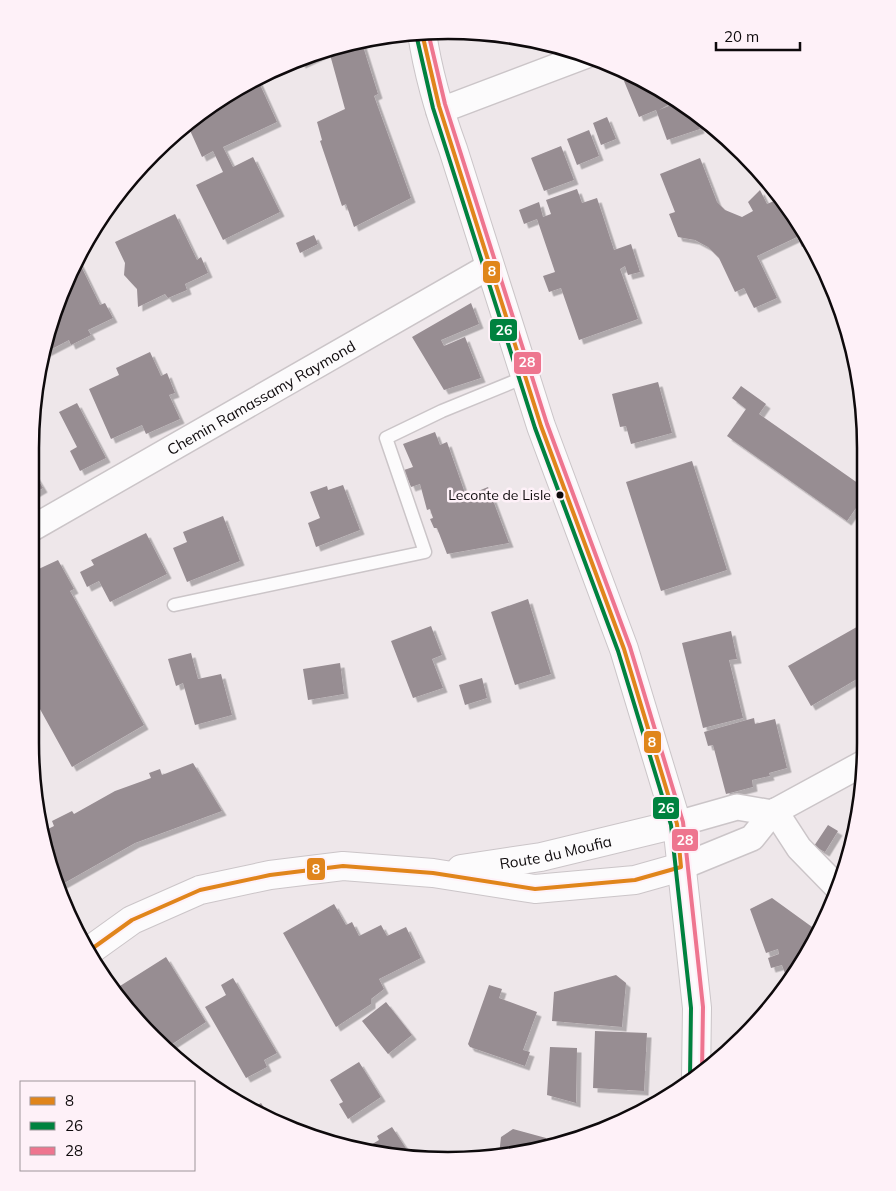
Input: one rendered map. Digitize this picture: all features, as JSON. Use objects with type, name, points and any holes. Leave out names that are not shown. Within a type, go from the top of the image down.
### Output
[{"type":"main road","points":[[423,40],[426,60],[439,111],[525,377],[541,426],[624,649],[677,824],[697,1008],[696,1069]]},
{"type":"main road","name":"Route du Moufia","points":[[433,873],[541,857],[677,824]]},
{"type":"main road","name":"Route du Moufia","points":[[93,947],[132,920],[200,890],[270,875],[344,866],[433,873],[536,889],[635,880],[681,867]]},
{"type":"street","points":[[439,111],[576,59]]},
{"type":"street","name":"Chemin Ramassamy Raymond","points":[[39,524],[490,266]]},
{"type":"street","points":[[681,867],[752,838],[773,812],[856,767]]},
{"type":"street","points":[[677,824],[737,808],[773,812],[799,848],[833,883]]},
{"type":"lane","points":[[174,606],[425,552],[386,438],[525,377]]},
{"type":"building","points":[[364,48],[378,94],[374,96],[411,198],[354,227],[346,204],[342,206],[320,141],[322,140],[317,122],[345,109],[330,56]]},
{"type":"building","points":[[624,81],[629,81],[667,103],[668,105],[659,110],[671,105],[698,124],[700,129],[667,140],[656,110],[639,117]]},
{"type":"building","points":[[260,85],[277,122],[223,147],[233,167],[253,157],[280,212],[223,240],[196,185],[223,172],[213,151],[202,157],[190,130],[221,108]]},
{"type":"building","points":[[607,117],[616,139],[601,145],[593,123]]},
{"type":"building","points":[[589,130],[599,156],[577,165],[567,139]]},
{"type":"building","points":[[561,146],[574,180],[544,191],[531,158]]},
{"type":"building","points":[[700,158],[717,202],[725,210],[742,217],[753,211],[748,202],[760,190],[767,204],[774,201],[804,246],[802,247],[797,237],[757,256],[777,298],[754,308],[744,288],[735,292],[719,258],[708,247],[695,240],[678,237],[669,214],[675,212],[660,174]]},
{"type":"building","points":[[577,189],[582,203],[597,198],[614,250],[631,244],[640,272],[628,275],[625,266],[620,269],[638,319],[579,340],[561,288],[549,292],[543,276],[555,272],[537,219],[524,224],[519,210],[539,202],[543,217],[551,214],[546,200]]},
{"type":"building","points":[[175,214],[197,260],[201,257],[208,273],[185,284],[187,290],[168,298],[165,294],[138,307],[137,289],[124,275],[125,263],[115,242]]},
{"type":"building","points":[[314,235],[318,244],[300,253],[296,243]]},
{"type":"building","points":[[81,267],[100,305],[105,303],[113,318],[88,330],[91,335],[71,345],[69,340],[51,349],[60,316]]},
{"type":"building","points":[[471,303],[479,324],[441,340],[444,346],[465,337],[481,378],[444,390],[412,337]]},
{"type":"building","points":[[150,352],[161,376],[167,373],[175,393],[169,395],[180,419],[146,434],[142,425],[111,439],[89,389],[119,375],[116,368]]},
{"type":"building","points":[[658,382],[672,433],[631,444],[626,426],[620,427],[612,394]]},
{"type":"building","points":[[741,386],[766,404],[759,414],[857,483],[857,509],[847,521],[727,436],[746,409],[732,398]]},
{"type":"building","points":[[77,403],[106,458],[80,471],[70,451],[77,447],[59,412]]},
{"type":"building","points":[[435,432],[440,445],[447,442],[466,496],[488,487],[509,543],[447,554],[437,528],[434,528],[430,519],[433,518],[430,509],[427,510],[420,484],[411,487],[404,470],[413,467],[403,444]]},
{"type":"building","points":[[692,461],[727,570],[661,591],[626,482]]},
{"type":"building","points":[[39,481],[43,488],[39,490]]},
{"type":"building","points":[[343,485],[360,530],[316,547],[308,523],[320,518],[310,492],[327,486],[328,490]]},
{"type":"building","points":[[223,516],[240,561],[187,582],[173,548],[187,542],[183,532]]},
{"type":"building","points":[[146,533],[167,574],[110,602],[99,581],[87,587],[80,572],[94,565],[91,560]]},
{"type":"building","points":[[58,560],[74,589],[70,591],[144,725],[72,767],[39,707],[39,569]]},
{"type":"building","points":[[528,599],[551,674],[515,685],[491,612]]},
{"type":"building","points":[[431,626],[442,655],[432,659],[443,688],[413,698],[391,641]]},
{"type":"building","points":[[857,627],[857,679],[811,706],[788,666]]},
{"type":"building","points":[[731,631],[737,659],[729,660],[743,718],[703,728],[682,643]]},
{"type":"building","points":[[191,653],[198,679],[221,674],[232,715],[195,725],[183,683],[176,686],[168,659]]},
{"type":"building","points":[[340,663],[344,694],[308,700],[303,669]]},
{"type":"building","points":[[482,678],[487,698],[465,705],[459,685]]},
{"type":"building","points":[[754,718],[755,724],[775,719],[787,768],[769,773],[770,776],[752,780],[753,787],[726,794],[713,745],[708,746],[704,732]]},
{"type":"building","points":[[193,763],[222,811],[135,843],[63,884],[48,829],[54,826],[52,821],[72,811],[74,814],[115,791],[151,778],[149,773],[160,769],[162,775]]},
{"type":"building","points":[[828,825],[838,831],[825,852],[814,846]]},
{"type":"building","points":[[772,898],[813,928],[785,974],[782,965],[771,968],[768,958],[779,954],[778,949],[766,953],[750,909]]},
{"type":"building","points":[[334,904],[346,925],[352,922],[359,936],[381,925],[387,936],[406,927],[421,958],[379,979],[384,989],[371,999],[371,1004],[336,1027],[283,933]]},
{"type":"building","points":[[166,957],[206,1022],[171,1044],[140,1013],[120,986]]},
{"type":"building","points":[[616,975],[626,983],[622,1027],[552,1021],[554,992]]},
{"type":"building","points":[[233,978],[277,1053],[264,1060],[267,1067],[246,1078],[205,1007],[226,995],[221,985]]},
{"type":"building","points":[[489,985],[502,989],[499,998],[537,1012],[523,1050],[530,1052],[525,1066],[470,1047],[468,1044]]},
{"type":"building","points":[[386,1002],[412,1035],[388,1054],[362,1021]]},
{"type":"building","points":[[595,1031],[647,1033],[644,1091],[593,1088]]},
{"type":"building","points":[[550,1047],[577,1048],[576,1103],[547,1095]]},
{"type":"building","points":[[359,1062],[381,1097],[348,1119],[339,1104],[343,1102],[330,1080]]},
{"type":"building","points":[[392,1127],[407,1150],[371,1145],[379,1140],[377,1136]]},
{"type":"building","points":[[513,1129],[546,1138],[546,1140],[500,1149],[501,1137]]},
{"type":"transit line","name":"26","points":[[417,40],[433,108],[535,428],[618,651],[671,825],[691,1008],[690,1073]]},
{"type":"transit line","name":"8","points":[[94,947],[132,920],[200,890],[270,875],[343,866],[433,873],[535,889],[635,880],[681,867],[677,824],[624,649],[541,426],[439,106],[424,40]]},
{"type":"transit line","name":"28","points":[[430,40],[445,104],[547,424],[630,647],[683,822],[703,1007],[702,1064]]},
{"type":"place","name":"Leconte de Lisle","points":[[560,495]]}]
